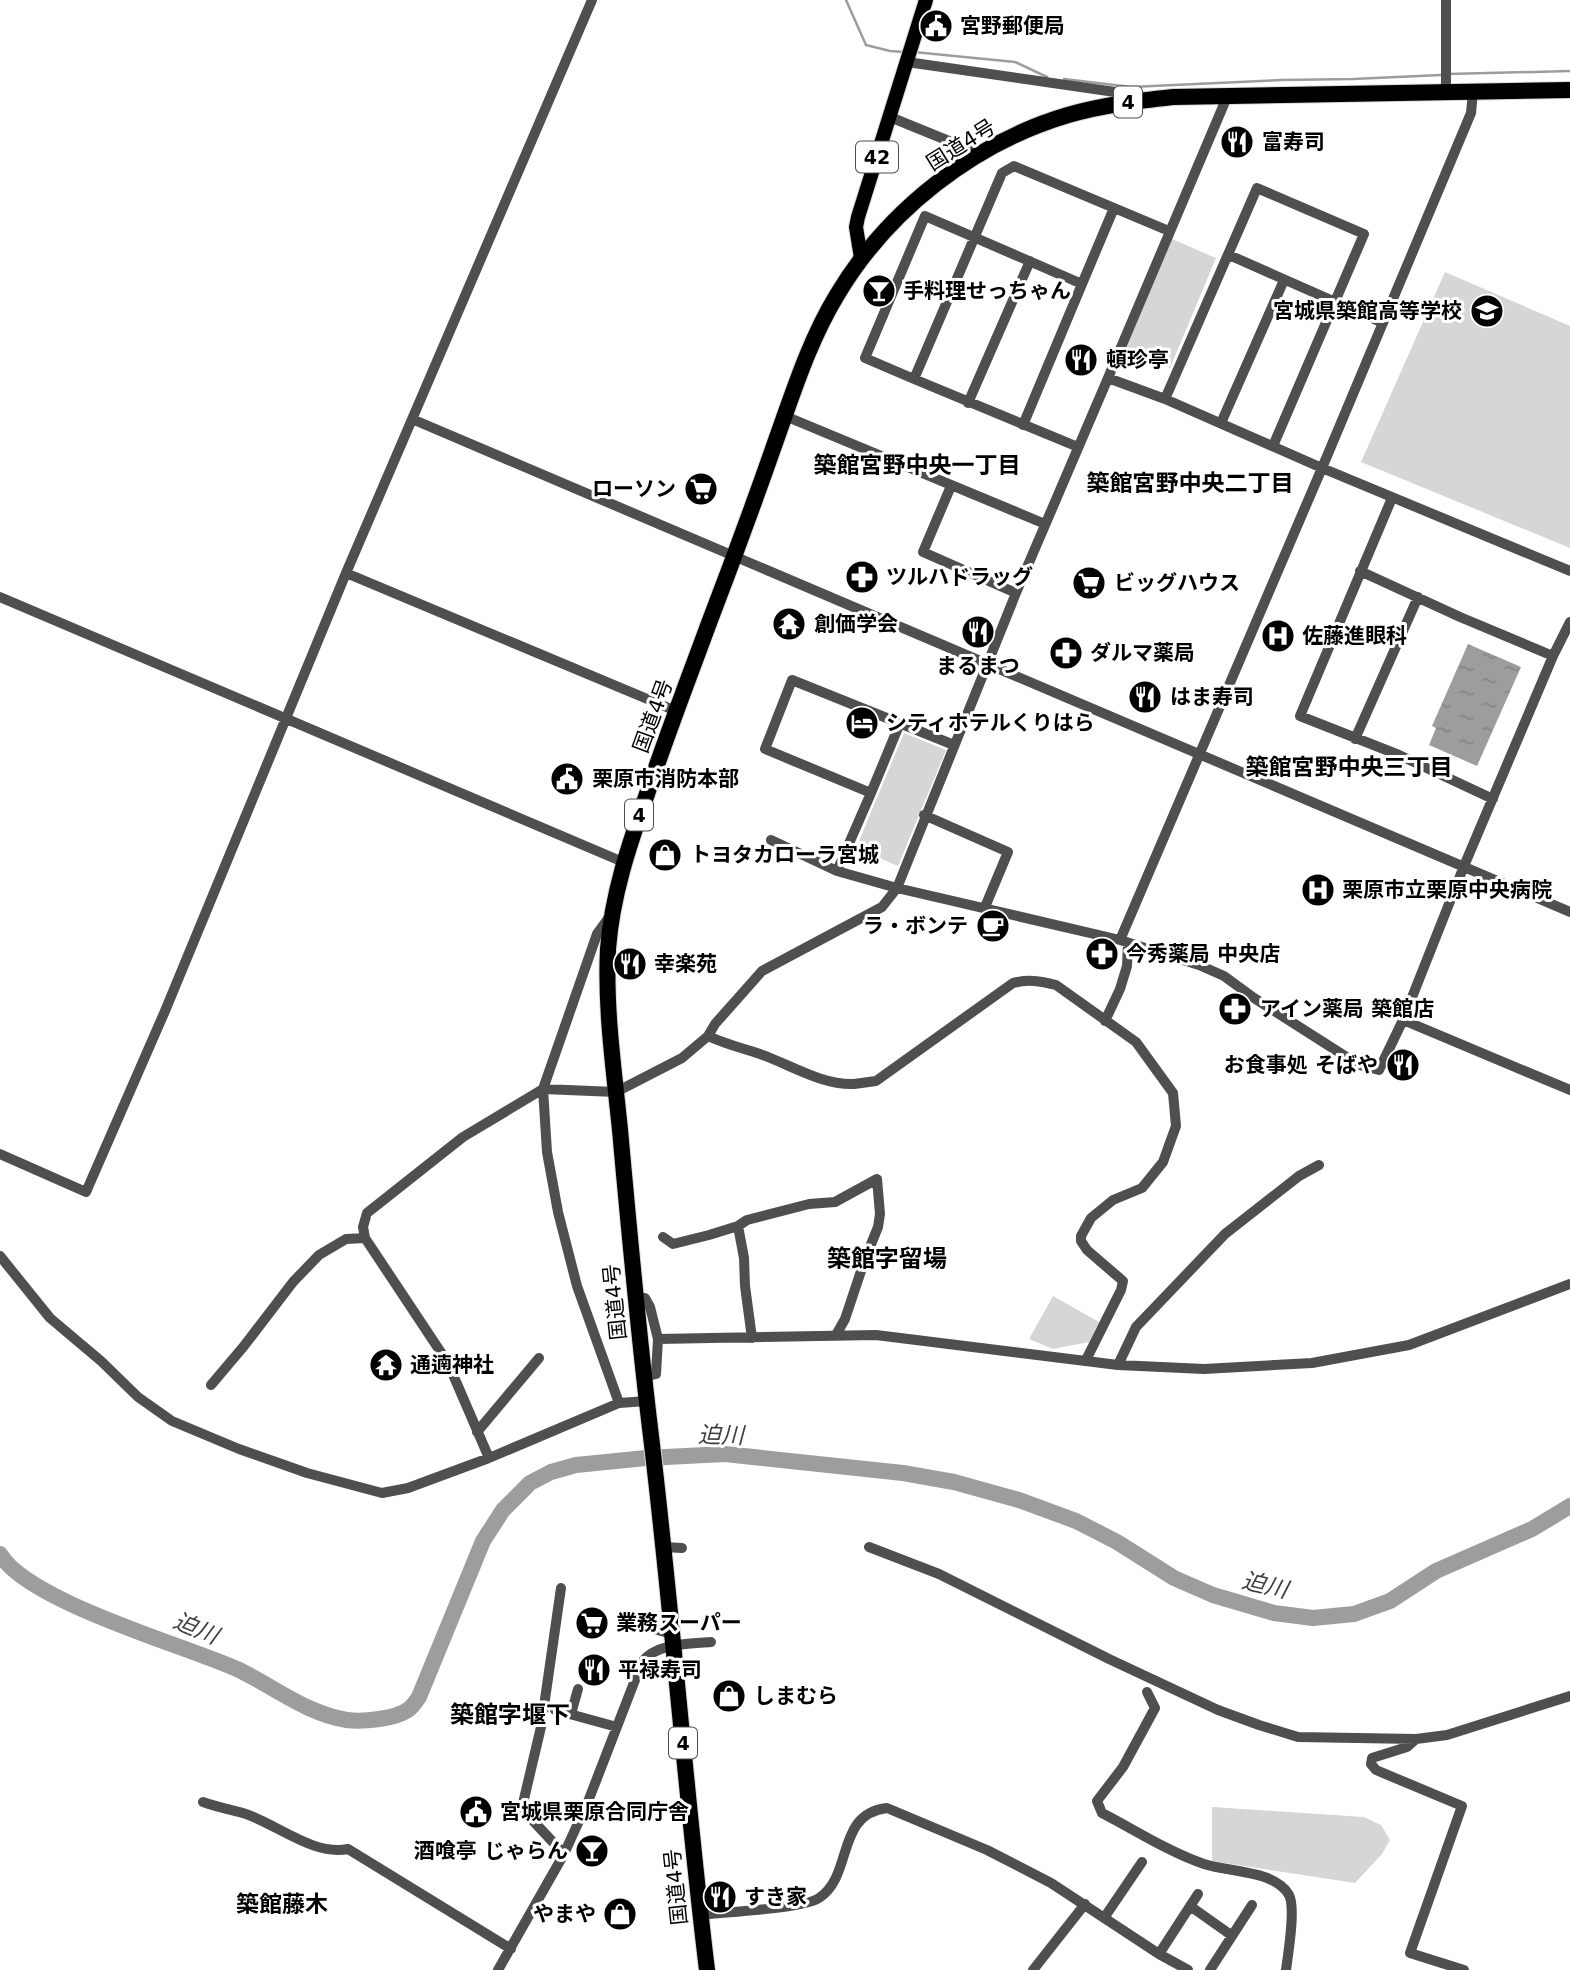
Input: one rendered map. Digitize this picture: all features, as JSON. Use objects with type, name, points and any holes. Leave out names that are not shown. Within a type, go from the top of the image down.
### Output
[{"type":"highway","name":"国道4号","points":[[707,1970],[661,1516],[635,1299],[607,971],[612,913],[623,862],[676,711],[818,329],[861,258],[920,197],[977,156],[1047,122],[1068,115],[1135,101],[1173,97],[1227,97],[1446,80],[1473,92],[1570,90]]},
{"type":"main road","name":"42","points":[[861,258],[856,227],[858,217],[926,0]]},
{"type":"street","points":[[0,1154],[86,1192],[165,1011],[346,573],[592,0]]},
{"type":"street","points":[[1446,0],[1446,80]]},
{"type":"street","points":[[909,55],[1122,93],[1135,101]]},
{"type":"street","points":[[1105,1021],[1121,989],[1127,966],[1124,941],[1199,754],[1471,113],[1473,92]]},
{"type":"street","points":[[489,1458],[448,1363],[365,1238],[363,1227],[367,1213],[463,1137],[543,1088],[616,1092],[682,1058],[708,1036],[715,1024],[762,971],[881,907],[897,888],[1016,593],[1227,97]]},
{"type":"street","points":[[890,117],[971,150],[977,156]]},
{"type":"street","points":[[914,379],[1002,173],[1014,166],[1169,232]]},
{"type":"street","points":[[1165,399],[1257,187],[1364,234],[1273,446]]},
{"type":"street","points":[[1023,425],[1114,208]]},
{"type":"street","points":[[1078,447],[865,358],[925,216],[1082,284]]},
{"type":"street","points":[[1229,255],[1383,323]]},
{"type":"street","points":[[968,403],[1030,261]]},
{"type":"street","points":[[1221,422],[1284,280]]},
{"type":"street","points":[[1108,378],[1221,422],[1392,498],[1570,571]]},
{"type":"street","points":[[785,415],[1045,524]]},
{"type":"street","points":[[412,419],[1570,912]]},
{"type":"street","points":[[951,486],[923,552],[1016,593]]},
{"type":"street","points":[[1392,498],[1300,716],[1399,755],[1493,799]]},
{"type":"street","points":[[1360,571],[1553,656]]},
{"type":"street","points":[[346,573],[676,711]]},
{"type":"street","points":[[0,597],[623,862]]},
{"type":"street","points":[[1355,739],[1418,597]]},
{"type":"street","points":[[771,840],[837,871],[897,888],[1124,941],[1199,965],[1224,976],[1359,1065],[1379,1070],[1403,1020],[1464,866],[1570,622]]},
{"type":"street","points":[[870,793],[765,749],[792,680],[954,745]]},
{"type":"street","points":[[837,871],[900,723]]},
{"type":"street","points":[[925,815],[1008,852],[985,907]]},
{"type":"street","points":[[612,913],[597,934],[543,1088],[547,1152],[558,1212],[577,1286],[620,1404]]},
{"type":"street","points":[[708,1036],[833,1081],[852,1084],[876,1081],[1013,983],[1033,980],[1056,985],[1136,1042],[1173,1093],[1176,1126],[1163,1162],[1142,1188],[1113,1200],[1091,1218],[1081,1236],[1087,1250],[1123,1281],[1086,1360]]},
{"type":"street","points":[[1403,1020],[1570,1090]]},
{"type":"street","points":[[1118,1365],[1136,1327],[1225,1234],[1289,1184],[1319,1165]]},
{"type":"street","points":[[663,1237],[673,1244],[709,1236],[747,1220],[809,1204],[835,1202],[877,1179],[880,1214],[878,1227],[845,1319],[836,1335]]},
{"type":"street","points":[[737,1226],[744,1258],[752,1338]]},
{"type":"street","points":[[211,1385],[293,1282],[319,1255],[346,1239],[365,1238]]},
{"type":"street","points":[[0,1256],[50,1318],[138,1397],[172,1421],[307,1473],[382,1493],[408,1488],[489,1458],[620,1404],[648,1406]]},
{"type":"street","points":[[658,1339],[876,1335],[1118,1365],[1204,1369],[1312,1363],[1409,1345],[1570,1284]]},
{"type":"street","points":[[635,1299],[645,1298],[658,1339],[656,1374],[644,1377]]},
{"type":"street","points":[[477,1432],[539,1359]]},
{"type":"street","points":[[664,1547],[682,1548]]},
{"type":"street","points":[[869,1547],[939,1574],[1218,1710],[1298,1737],[1416,1739],[1447,1735],[1570,1696]]},
{"type":"street","points":[[561,1588],[541,1727],[523,1810],[564,1854]]},
{"type":"street","points":[[643,1626],[672,1640],[711,1642]]},
{"type":"street","points":[[498,1970],[564,1854],[645,1658],[672,1640]]},
{"type":"street","points":[[571,1714],[578,1689]]},
{"type":"street","points":[[1147,1692],[1155,1709],[1123,1767],[1097,1801],[1102,1813],[1206,1865],[1265,1878],[1284,1887],[1291,1898],[1291,1936],[1286,1970]]},
{"type":"street","points":[[555,1710],[617,1727]]},
{"type":"street","points":[[1416,1739],[1406,1747],[1372,1758],[1371,1764],[1376,1770],[1462,1806],[1410,1954],[1464,1970]]},
{"type":"street","points":[[203,1802],[246,1815],[322,1849],[336,1852],[348,1849],[511,1949]]},
{"type":"street","points":[[700,1915],[802,1904],[818,1898],[828,1889],[836,1875],[857,1822],[871,1812],[887,1808],[987,1850],[1051,1883],[1158,1954],[1188,1970]]},
{"type":"street","points":[[1104,1918],[1142,1862]]},
{"type":"street","points":[[1158,1954],[1198,1894]]},
{"type":"street","points":[[1033,1970],[1086,1904]]},
{"type":"street","points":[[1210,1970],[1252,1905]]},
{"type":"street","points":[[1190,1906],[1231,1935]]},
{"type":"shaded area","points":[[1172,239],[1216,258],[1170,368],[1126,349]]},
{"type":"shaded area","points":[[1445,272],[1570,326],[1570,548],[1361,462]]},
{"type":"shaded area","points":[[904,733],[946,750],[898,866],[856,848]]},
{"type":"shaded area","points":[[1053,1296],[1099,1322],[1089,1342],[1053,1349],[1029,1339]]},
{"type":"shaded area","points":[[1212,1807],[1364,1817],[1381,1825],[1390,1840],[1382,1854],[1355,1883],[1212,1861]]},
{"type":"water","points":[[1468,644],[1521,667],[1477,766],[1429,745],[1436,728],[1432,726]]},
{"type":"waterway","points":[[846,0],[866,45],[904,52]]},
{"type":"waterway","points":[[914,52],[1015,62],[1047,77]]},
{"type":"waterway","points":[[1448,74],[1570,71]]},
{"type":"waterway","points":[[1064,79],[1131,87],[1441,75]]},
{"type":"waterway","name":"迫川","points":[[0,1554],[16,1571],[73,1605],[237,1669],[318,1712],[361,1721],[396,1715],[413,1705],[419,1697],[483,1541],[503,1510],[530,1483],[551,1472],[576,1465],[725,1454],[903,1473],[954,1482],[1019,1500],[1076,1521],[1117,1542],[1174,1578],[1213,1595],[1274,1613],[1313,1618],[1354,1614],[1390,1601],[1436,1571],[1532,1529],[1570,1506]]},
{"type":"place","name":"宮野郵便局","points":[[936,26]]},
{"type":"place","name":"富寿司","points":[[1237,142]]},
{"type":"place","name":"手料理せっちゃん","points":[[879,291]]},
{"type":"place","name":"宮城県築館高等学校","points":[[1487,311]]},
{"type":"place","name":"頓珍亭","points":[[1081,360]]},
{"type":"place","name":"ローソン","points":[[701,489]]},
{"type":"place","name":"ツルハドラッグ","points":[[862,577]]},
{"type":"place","name":"ビッグハウス","points":[[1089,583]]},
{"type":"place","name":"創価学会","points":[[789,624]]},
{"type":"place","name":"まるまつ","points":[[978,632]]},
{"type":"place","name":"佐藤進眼科","points":[[1278,636]]},
{"type":"place","name":"ダルマ薬局","points":[[1066,653]]},
{"type":"place","name":"はま寿司","points":[[1145,697]]},
{"type":"place","name":"シティホテルくりはら","points":[[862,723]]},
{"type":"place","name":"栗原市消防本部","points":[[567,779]]},
{"type":"place","name":"トヨタカローラ宮城","points":[[665,855]]},
{"type":"place","name":"栗原市立栗原中央病院","points":[[1318,890]]},
{"type":"place","name":"ラ・ボンテ","points":[[993,926]]},
{"type":"place","name":"今秀薬局 中央店","points":[[1102,954]]},
{"type":"place","name":"幸楽苑","points":[[630,964]]},
{"type":"place","name":"アイン薬局 築館店","points":[[1235,1009]]},
{"type":"place","name":"お食事処 そばや","points":[[1403,1065]]},
{"type":"place","name":"通遖神社","points":[[386,1365]]},
{"type":"place","name":"業務スーパー","points":[[592,1623]]},
{"type":"place","name":"平禄寿司","points":[[594,1670]]},
{"type":"place","name":"しまむら","points":[[729,1696]]},
{"type":"place","name":"宮城県栗原合同庁舎","points":[[476,1812]]},
{"type":"place","name":"酒喰亭 じゃらん","points":[[592,1851]]},
{"type":"place","name":"すき家","points":[[720,1897]]},
{"type":"place","name":"やまや","points":[[620,1914]]},
{"type":"district","name":"築館宮野中央一丁目","points":[[917,465]]},
{"type":"district","name":"築館宮野中央二丁目","points":[[1190,483]]},
{"type":"district","name":"築館宮野中央三丁目","points":[[1349,767]]},
{"type":"district","name":"築館字留場","points":[[887,1259]]},
{"type":"district","name":"築館字堰下","points":[[510,1715]]},
{"type":"district","name":"築館藤木","points":[[282,1904]]}]
